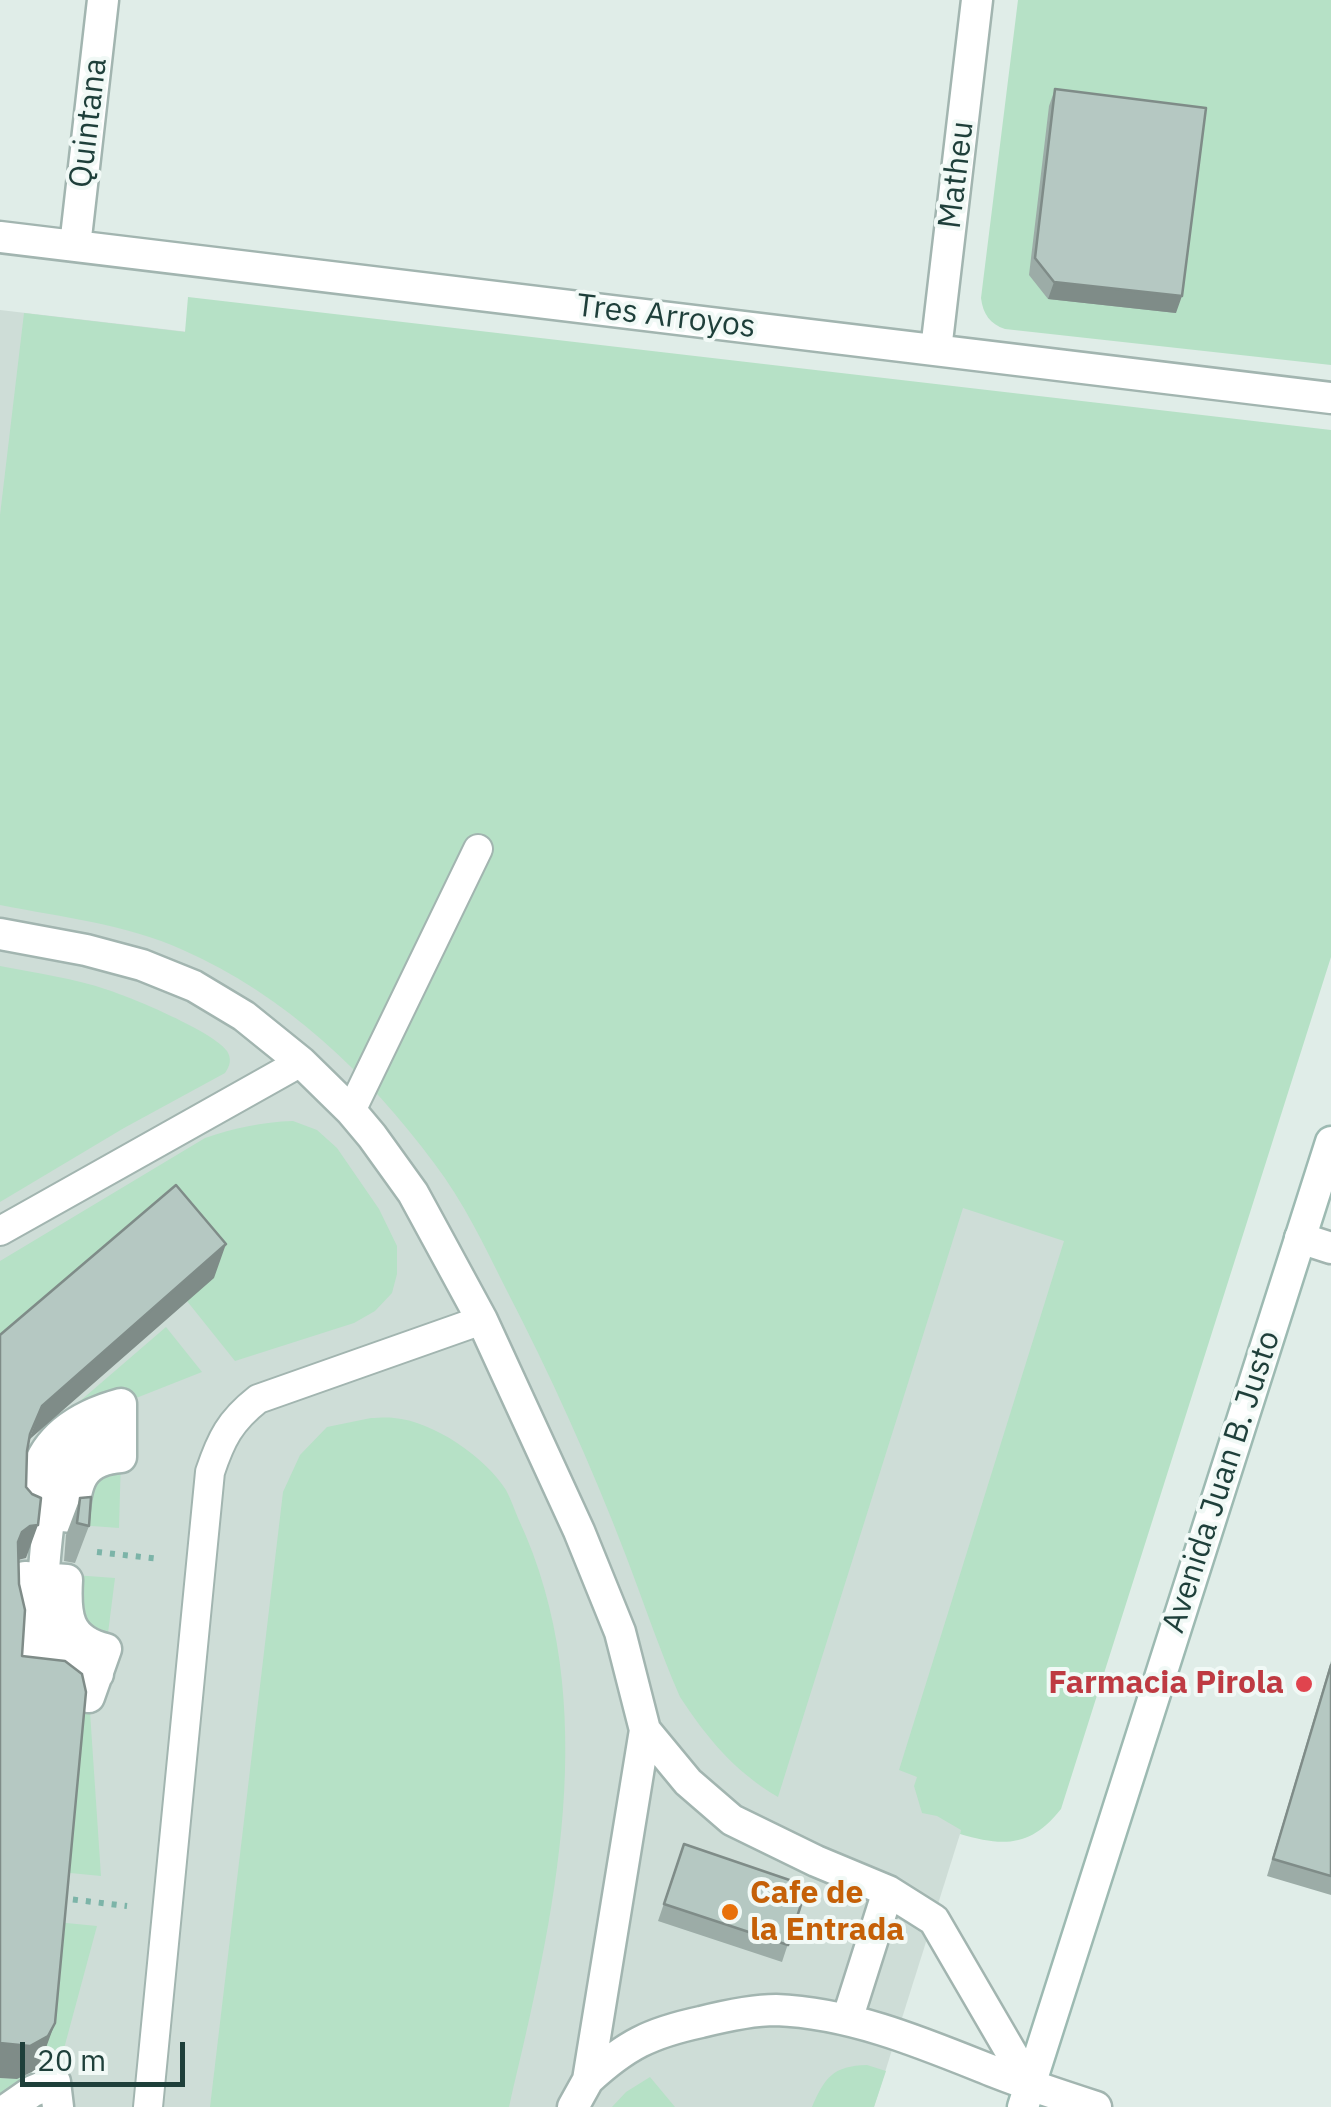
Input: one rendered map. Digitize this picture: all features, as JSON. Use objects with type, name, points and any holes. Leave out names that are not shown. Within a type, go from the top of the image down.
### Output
[{"type":"street","name":"Quintana","points":[[75,246],[104,0]]},
{"type":"street","name":"Matheu","points":[[936,350],[977,0]]},
{"type":"street","name":"Tres Arroyos","points":[[0,237],[1331,398]]},
{"type":"street","points":[[0,934],[142,965],[194,986],[244,1016],[301,1062],[351,1111],[413,1193],[482,1320],[620,1632],[645,1730],[588,2080]]},
{"type":"street","name":"Avenida Juan B. Justo","points":[[1026,2096],[1331,1142]]},
{"type":"street","points":[[1300,1238],[1331,1248]]},
{"type":"street","points":[[45,1578],[53,1492],[59,1474],[68,1460],[89,1443],[121,1431]]},
{"type":"street","points":[[25,1577],[45,1578],[68,1580],[70,1624],[85,1641],[106,1648],[90,1697],[57,1674],[38,1654],[29,1636],[22,1598],[25,1577]]},
{"type":"street","points":[[645,1730],[688,1782],[732,1820],[888,1891],[934,1920],[1026,2096]]},
{"type":"street","points":[[847,2020],[888,1891]]},
{"type":"street","points":[[573,2107],[588,2080],[645,2037],[708,2020],[776,2010],[847,2020],[898,2034],[1026,2096],[1096,2107]]},
{"type":"street","points":[[10,2107],[33,2090],[55,2082],[58,2107]]},
{"type":"lane","points":[[351,1111],[478,849]]},
{"type":"lane","points":[[0,1231],[301,1062]]},
{"type":"lane","points":[[148,2107],[210,1472],[220,1441],[236,1417],[258,1399],[482,1320]]},
{"type":"path","points":[[58,1898],[98,1902]]},
{"type":"shaded area","points":[[0,310],[1331,465],[1331,657],[874,2107],[0,2107]]},
{"type":"green space","points":[[1018,0],[1331,0],[1331,365],[1005,329],[988,318],[981,298]]},
{"type":"green space","points":[[188,297],[1331,430],[1331,957],[1061,1809],[1039,1831],[1003,1842],[960,1834],[961,1830],[937,1816],[922,1813],[914,1786],[917,1777],[899,1770],[1064,1241],[963,1208],[778,1797],[748,1777],[723,1753],[680,1697],[599,1487],[522,1320],[454,1192],[382,1099],[290,1014],[220,968],[139,934],[0,905],[0,515],[24,313],[185,332]]},
{"type":"green space","points":[[0,966],[82,982],[153,1008],[219,1043],[229,1054],[228,1068],[0,1202]]},
{"type":"green space","points":[[293,1121],[317,1130],[337,1148],[379,1209],[397,1246],[392,1293],[375,1311],[354,1323],[235,1361],[187,1301],[214,1277],[0,1360],[0,1261],[205,1138],[248,1126]]},
{"type":"green space","points":[[166,1327],[202,1372],[121,1404],[24,1512],[29,1445]]},
{"type":"green space","points":[[371,1418],[409,1421],[441,1433],[472,1454],[497,1478],[511,1500],[544,1589],[560,1661],[565,1736],[555,1886],[509,2107],[210,2107],[283,1492],[300,1455],[327,1427]]},
{"type":"green space","points":[[121,1457],[119,1528],[78,1525],[77,1486]]},
{"type":"green space","points":[[74,1575],[115,1578],[106,1649],[85,1641]]},
{"type":"green space","points":[[18,1576],[89,1697],[101,1876],[60,1872],[10,1690]]},
{"type":"green space","points":[[56,1922],[97,1926],[55,2082],[0,2107],[0,2078],[26,2075],[36,2069],[43,2057]]},
{"type":"green space","points":[[867,2065],[886,2071],[874,2107],[812,2107],[832,2075]]},
{"type":"green space","points":[[650,2077],[675,2107],[612,2107],[626,2092]]},
{"type":"building","points":[[1055,89],[1206,108],[1182,296],[1054,282],[1035,258]]},
{"type":"building","points":[[176,1185],[226,1244],[42,1406],[30,1434],[26,1487],[41,1498],[38,1525],[22,1532],[18,1542],[19,1584],[25,1610],[22,1656],[65,1661],[82,1674],[86,1692],[55,2023],[48,2036],[30,2046],[0,2043],[0,1335]]},
{"type":"building","points":[[91,1497],[89,1526],[77,1523],[80,1498]]},
{"type":"building","points":[[1331,1665],[1331,1876],[1273,1859]]},
{"type":"building","name":"Cafe de la Entrada","points":[[684,1844],[807,1886],[788,1945],[664,1904]]},
{"type":"place","name":"Farmacia Pirola","points":[[1304,1684]]},
{"type":"place","name":"Cafe de la Entrada","points":[[730,1912]]}]
